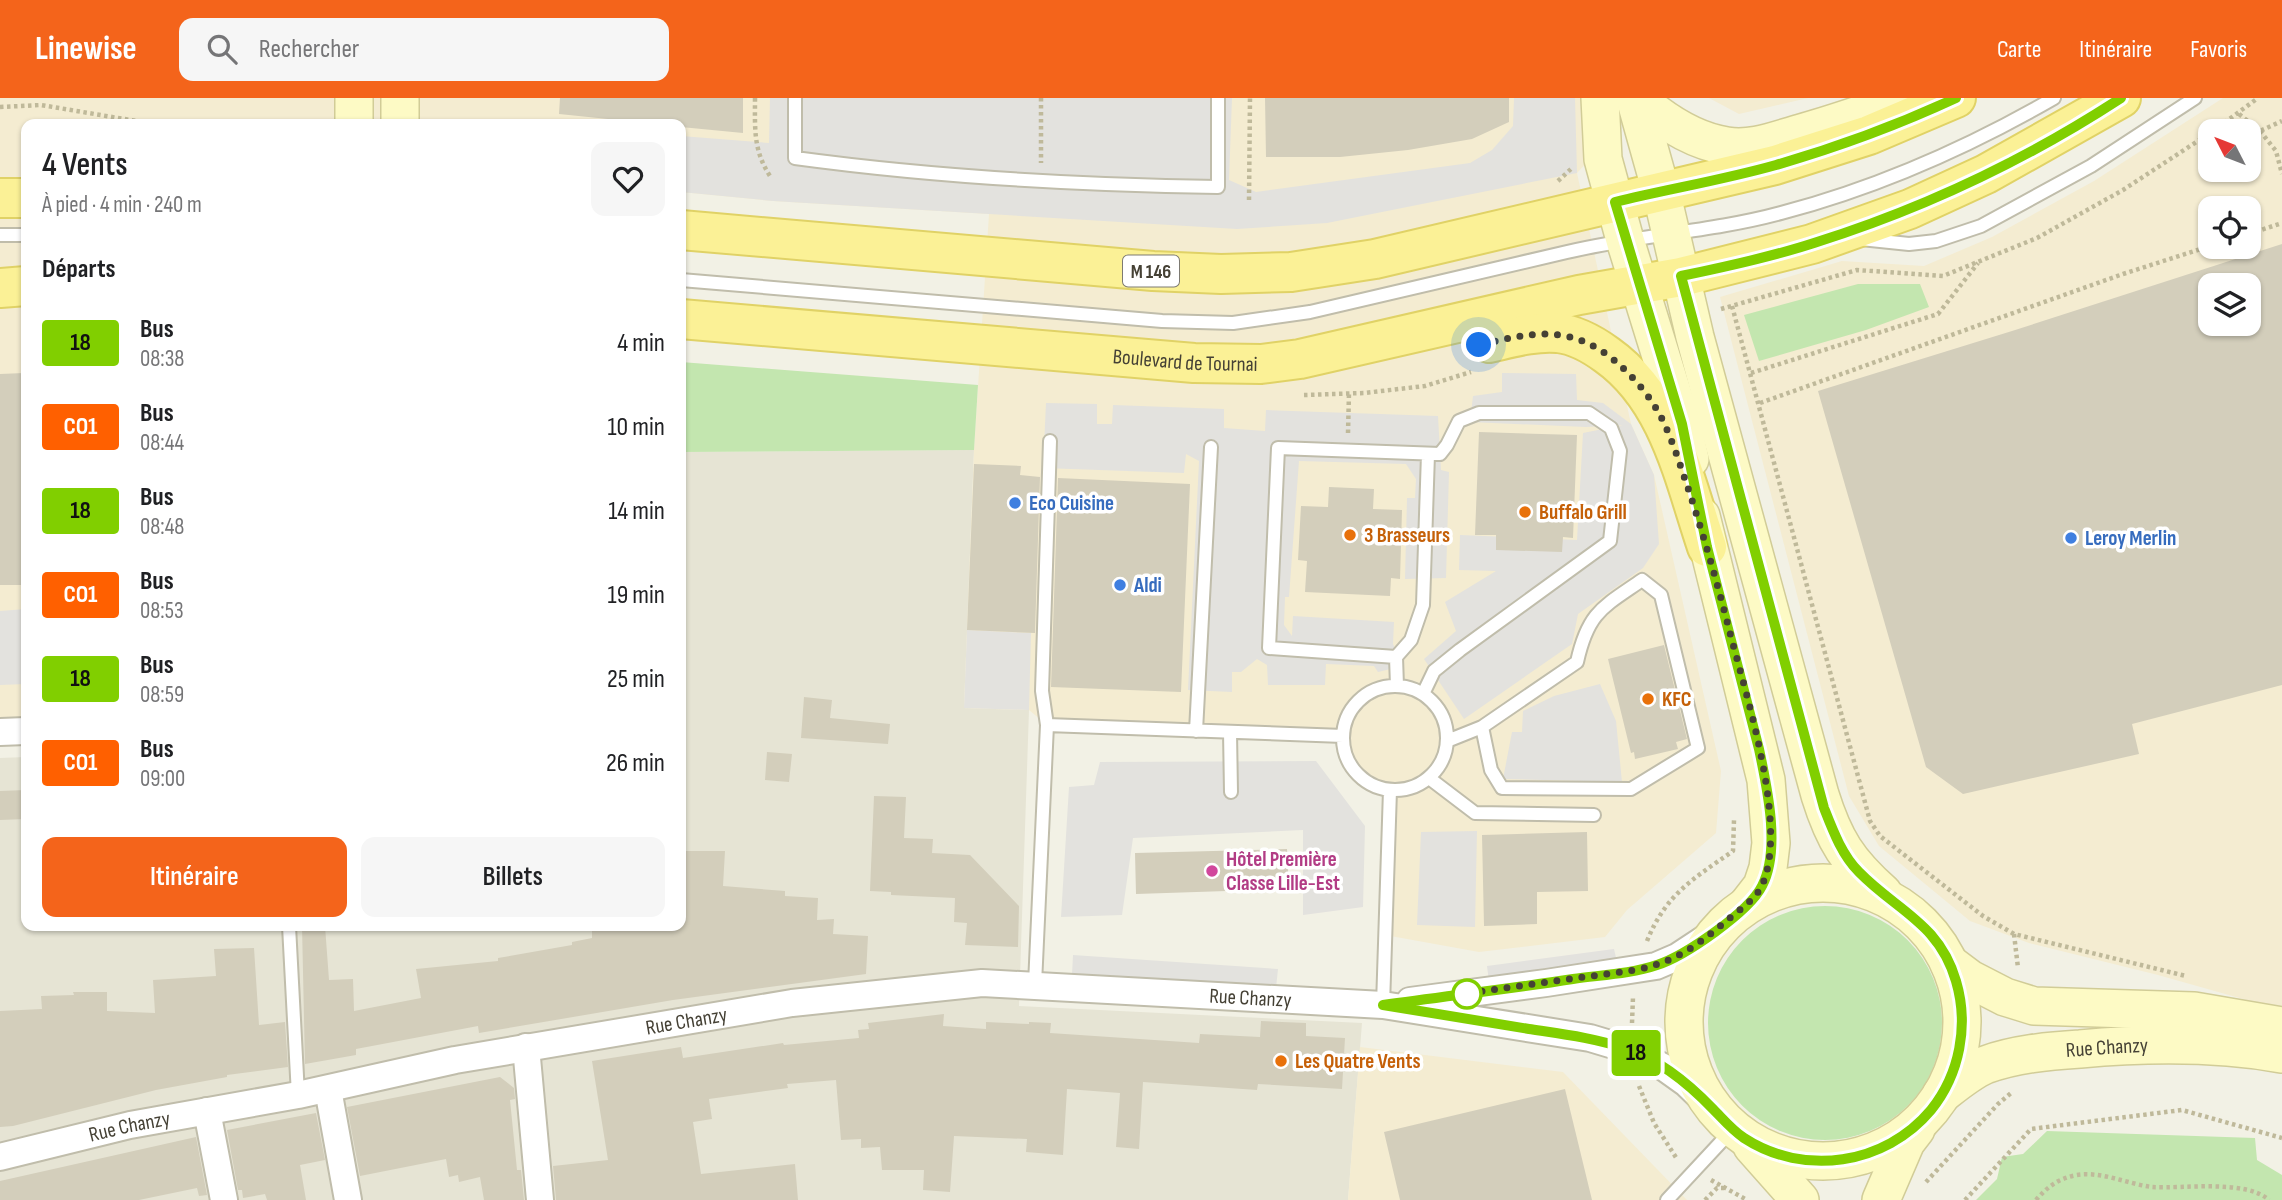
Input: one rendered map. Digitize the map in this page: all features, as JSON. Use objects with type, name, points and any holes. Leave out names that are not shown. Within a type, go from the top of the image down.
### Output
[{"type":"main road","points":[[354,98],[354,119]]},
{"type":"main road","points":[[400,98],[400,119]]},
{"type":"main road","points":[[1600,98],[1603,159],[1682,424],[1707,547],[1766,780],[1771,843],[1768,867],[1762,886],[1748,904],[1718,930],[1695,965],[1687,991],[1683,1019],[1685,1046],[1693,1073],[1730,1125],[1777,1171],[1800,1200]]},
{"type":"main road","points":[[1636,98],[1658,116],[1685,131],[1716,144],[1741,147],[1759,145],[1835,123],[1909,98]]},
{"type":"main road","points":[[1636,98],[1824,808],[1844,852],[1858,871],[1928,930],[1950,964],[1962,1004],[1958,1059],[1932,1107],[1906,1142],[1881,1200]]},
{"type":"main road","points":[[1615,202],[1775,165],[1881,130],[1956,98]]},
{"type":"main road","name":"Boulevard de Tournai","points":[[686,319],[1181,362],[1261,364],[1333,353],[1579,295],[1773,255],[1837,236],[1910,209],[1986,174],[2121,98]]},
{"type":"main road","points":[[0,198],[21,198]]},
{"type":"main road","name":"M 146","points":[[686,230],[1153,271],[1259,274],[1323,268],[1375,259],[1615,202]]},
{"type":"main road","points":[[0,288],[21,286]]},
{"type":"main road","points":[[1261,364],[1342,366],[1397,363],[1538,333],[1559,333],[1582,340],[1605,353],[1623,369],[1643,389],[1657,410],[1675,451],[1707,547]]},
{"type":"main road","points":[[1748,904],[1785,888],[1825,882],[1851,885],[1889,899]]},
{"type":"main road","name":"Rue Chanzy","points":[[1950,964],[1970,979],[2005,997],[2034,1006],[2194,1011],[2282,1026]]},
{"type":"main road","name":"Rue Chanzy","points":[[1730,1125],[1769,1151],[1809,1161],[1837,1161],[1865,1155],[1890,1144],[1982,1066],[1999,1060],[2048,1051],[2134,1044],[2244,1047],[2282,1054]]},
{"type":"street","points":[[0,732],[21,731]]},
{"type":"street","name":"Rue Chanzy","points":[[1383,1005],[1656,966],[1677,957],[1718,930]]},
{"type":"street","name":"Rue Chanzy","points":[[0,1157],[80,1137],[526,1047],[792,1003],[962,984],[1035,984],[1383,1005],[1611,1043],[1665,1068],[1686,1083],[1730,1125]]},
{"type":"street","points":[[526,1047],[540,1200]]},
{"type":"street","points":[[328,1089],[348,1200]]},
{"type":"street","points":[[207,1111],[224,1200]]},
{"type":"lane","points":[[795,98],[795,158],[856,167],[1091,184],[1218,187],[1218,98]]},
{"type":"lane","points":[[686,280],[1106,317],[1233,323],[1310,312],[1567,252],[1781,213],[1856,189],[1929,161],[2054,98]]},
{"type":"lane","points":[[1837,236],[1909,244],[1957,236],[1981,226],[2091,166],[2195,98]]},
{"type":"lane","points":[[0,235],[21,234]]},
{"type":"lane","points":[[1396,657],[1269,648],[1278,448],[1440,454],[1459,421],[1479,412],[1589,413],[1611,428],[1620,451],[1610,541],[1434,671],[1423,694]]},
{"type":"lane","points":[[1035,984],[1047,725],[1042,691],[1050,441]]},
{"type":"lane","points":[[1196,731],[1211,447]]},
{"type":"lane","points":[[1397,686],[1396,657],[1411,640],[1423,605],[1428,454]]},
{"type":"lane","points":[[1447,741],[1482,727],[1577,662],[1582,640],[1597,612],[1642,580],[1661,595],[1698,748],[1631,789],[1502,788],[1491,771],[1482,727]]},
{"type":"lane","points":[[1397,686],[1411,688],[1423,694],[1434,703],[1442,715],[1447,741],[1445,755],[1429,778],[1417,785],[1390,790],[1375,786],[1356,772],[1344,752],[1345,723],[1351,710],[1371,692],[1397,686]]},
{"type":"lane","points":[[1047,725],[1343,736]]},
{"type":"lane","points":[[1230,732],[1231,792]]},
{"type":"lane","points":[[1429,778],[1475,813],[1594,814]]},
{"type":"lane","points":[[1383,1005],[1390,790]]},
{"type":"lane","points":[[289,931],[298,1095]]},
{"type":"lane","points":[[1667,1200],[1730,1125]]},
{"type":"path","points":[[755,98],[755,135],[761,161],[770,176]]},
{"type":"path","points":[[1041,98],[1041,163]]},
{"type":"path","points":[[1249,200],[1250,98]]},
{"type":"path","points":[[2231,119],[2258,98]]},
{"type":"path","points":[[0,107],[41,105],[124,119]]},
{"type":"path","points":[[2239,114],[2245,119]]},
{"type":"path","points":[[2261,131],[2282,121]]},
{"type":"path","points":[[2261,132],[2276,151],[2282,174]]},
{"type":"path","points":[[2261,230],[2282,223]]},
{"type":"path","points":[[1760,403],[2198,250]]},
{"type":"path","points":[[1751,373],[1938,314],[1980,261]]},
{"type":"path","points":[[1732,306],[1870,821],[1880,836],[1983,916],[2014,934],[2194,978]]},
{"type":"path","points":[[1346,451],[1349,393]]},
{"type":"path","points":[[1920,1188],[1998,1104],[2014,1091]]},
{"type":"path","points":[[1965,1200],[2031,1129],[2182,1111],[2282,1138]]},
{"type":"path","points":[[2036,1200],[2048,1187],[2066,1177],[2081,1174],[2150,1186],[2230,1186],[2262,1194],[2269,1200]]},
{"type":"path","points":[[1705,1200],[1717,1188],[1725,1187],[1747,1200]]},
{"type":"shaded area","points":[[0,98],[1647,98],[1577,173],[1631,424],[1654,475],[1721,771],[1716,833],[1627,910],[1605,937],[1479,952],[1385,935],[1390,790],[1361,778],[1344,752],[1342,736],[1047,725],[1029,710],[964,708],[974,450],[989,214],[773,201],[686,192],[686,119],[21,119],[21,731],[0,732]]},
{"type":"shaded area","points":[[770,98],[1232,98],[1229,180],[1256,192],[1470,163],[1492,150],[1513,126],[1514,98],[1575,98],[1577,173],[1327,223],[1237,229],[773,201],[686,192],[686,136],[769,143]]},
{"type":"shaded area","points":[[1709,98],[1808,98],[1739,114]]},
{"type":"shaded area","points":[[2223,98],[2282,98],[2282,1010],[2029,943],[1970,921],[1879,846],[1849,796],[1720,297],[1842,261],[1924,266],[1992,237],[2094,181]]},
{"type":"shaded area","points":[[1502,373],[1576,374],[1577,400],[1603,403],[1631,424],[1654,475],[1659,544],[1643,568],[1578,614],[1572,644],[1464,719],[1424,659],[1456,631],[1445,602],[1496,571],[1459,570],[1460,535],[1577,540],[1583,433],[1623,425],[1586,427],[1470,422],[1473,396],[1502,392]]},
{"type":"shaded area","points":[[1046,403],[1097,404],[1097,424],[1112,424],[1113,405],[1224,409],[1224,428],[1265,431],[1266,410],[1438,416],[1441,470],[1449,472],[1446,578],[1405,579],[1407,498],[1415,498],[1416,479],[1406,464],[1299,461],[1289,597],[1285,597],[1284,625],[1292,636],[1293,616],[1394,622],[1393,644],[1403,666],[1378,672],[1374,666],[1326,664],[1325,685],[1268,685],[1267,665],[1257,659],[1241,672],[1232,672],[1232,692],[1188,690],[1199,461],[1186,454],[1184,473],[1043,468]]},
{"type":"shaded area","points":[[974,450],[964,708],[1029,710],[1019,1006],[1362,1023],[1348,1200],[0,1200],[0,758],[21,757],[21,931],[686,931],[686,452]]},
{"type":"shaded area","points":[[21,609],[21,684],[0,685],[0,611]]},
{"type":"shaded area","points":[[967,630],[1031,633],[1029,710],[964,708]]},
{"type":"shaded area","points":[[1600,684],[1616,721],[1622,782],[1503,779],[1512,732],[1522,732],[1523,711],[1554,696]]},
{"type":"shaded area","points":[[1316,761],[1365,826],[1363,907],[1303,915],[1303,830],[1133,838],[1122,915],[1061,917],[1069,787],[1094,785],[1100,762]]},
{"type":"shaded area","points":[[1477,831],[1475,927],[1417,925],[1421,832]]},
{"type":"shaded area","points":[[1614,949],[1617,962],[1489,981],[1487,966]]},
{"type":"shaded area","points":[[1073,955],[1278,969],[1276,988],[1072,975]]},
{"type":"shaded area","points":[[1360,1047],[1563,1072],[1687,1200],[1348,1200]]},
{"type":"green space","points":[[1858,284],[1920,284],[1929,307],[1866,330],[1759,361],[1744,315]]},
{"type":"green space","points":[[686,362],[978,385],[974,450],[686,452]]},
{"type":"green space","points":[[1814,906],[1836,906],[1870,915],[1890,925],[1908,940],[1923,958],[1933,978],[1940,1000],[1940,1046],[1933,1068],[1923,1088],[1908,1106],[1890,1121],[1859,1135],[1836,1140],[1814,1140],[1791,1135],[1760,1121],[1734,1097],[1713,1057],[1708,1034],[1708,1012],[1713,989],[1727,958],[1751,932],[1791,911]]},
{"type":"green space","points":[[2047,1131],[2255,1138],[2257,1160],[2282,1175],[2282,1200],[1976,1200],[1997,1179],[2002,1157],[2023,1154]]},
{"type":"building","points":[[560,98],[743,98],[743,133],[686,127],[686,119],[608,119],[559,114]]},
{"type":"building","points":[[1265,98],[1509,98],[1509,122],[1472,139],[1408,150],[1340,157],[1266,157]]},
{"type":"building","name":"Leroy Merlin","points":[[2282,244],[2282,685],[2132,724],[2139,754],[1963,794],[1926,767],[1818,391],[2235,259],[2261,259],[2261,251]]},
{"type":"building","points":[[21,373],[21,585],[0,585],[0,374]]},
{"type":"building","name":"Buffalo Grill","points":[[1479,432],[1577,435],[1573,538],[1563,537],[1562,552],[1496,550],[1496,535],[1475,535]]},
{"type":"building","points":[[974,464],[1021,466],[1020,475],[1040,477],[1035,633],[967,630]]},
{"type":"building","name":"Aldi","points":[[1058,478],[1190,484],[1181,692],[1051,687]]},
{"type":"building","name":"3 Brasseurs","points":[[1329,487],[1374,489],[1373,509],[1402,510],[1400,579],[1391,578],[1390,596],[1305,592],[1307,561],[1298,560],[1301,506],[1328,507]]},
{"type":"building","name":"KFC","points":[[1664,645],[1687,739],[1676,742],[1678,749],[1635,759],[1634,752],[1631,753],[1608,659]]},
{"type":"building","points":[[804,697],[832,700],[830,718],[890,724],[888,744],[801,738]]},
{"type":"building","points":[[767,752],[792,754],[789,782],[765,780]]},
{"type":"building","points":[[21,790],[21,819],[0,820],[0,791]]},
{"type":"building","points":[[874,796],[906,797],[904,838],[933,839],[932,853],[970,855],[1019,906],[1018,947],[965,945],[967,923],[954,922],[955,898],[891,895],[891,892],[870,891]]},
{"type":"building","points":[[1587,832],[1588,891],[1537,892],[1537,924],[1484,926],[1482,835]]},
{"type":"building","name":"Hôtel Première Classe Lille-Est","points":[[1287,849],[1289,889],[1136,894],[1135,853]]},
{"type":"building","points":[[686,851],[725,851],[723,886],[785,891],[785,896],[818,898],[817,920],[834,919],[833,934],[868,936],[866,974],[673,1000],[479,1033],[478,1026],[356,1049],[356,1055],[305,1064],[302,931],[325,931],[329,980],[353,979],[354,1011],[421,998],[416,969],[498,961],[498,958],[572,945],[572,942],[592,938],[592,931],[686,931]]},
{"type":"building","points":[[254,948],[259,1025],[285,1022],[288,1067],[227,1075],[0,1127],[0,1011],[42,1009],[41,996],[107,992],[107,1011],[155,1013],[153,980],[216,976],[214,949]]},
{"type":"building","points":[[944,1014],[943,1026],[986,1029],[986,1022],[1051,1023],[1050,1033],[1199,1043],[1200,1034],[1260,1037],[1261,1021],[1306,1023],[1306,1036],[1345,1038],[1342,1089],[1258,1084],[1257,1090],[1143,1082],[1139,1149],[1116,1147],[1120,1093],[1067,1089],[1063,1155],[1026,1152],[1027,1139],[954,1136],[950,1192],[923,1190],[924,1170],[882,1170],[880,1147],[861,1148],[861,1139],[841,1140],[836,1080],[787,1084],[788,1088],[709,1099],[712,1119],[693,1122],[701,1174],[795,1164],[798,1200],[556,1200],[553,1166],[608,1160],[592,1061],[681,1047],[683,1058],[783,1043],[859,1038],[858,1030],[869,1029],[868,1023]]},
{"type":"building","points":[[500,1077],[514,1088],[515,1099],[510,1100],[517,1170],[521,1170],[524,1200],[484,1200],[480,1177],[459,1182],[458,1175],[449,1177],[446,1159],[360,1176],[347,1107]]},
{"type":"building","points":[[1565,1089],[1592,1200],[1400,1200],[1384,1132]]},
{"type":"building","points":[[316,1113],[325,1160],[300,1165],[306,1200],[267,1200],[265,1194],[243,1198],[242,1190],[238,1190],[227,1130]]},
{"type":"building","points":[[196,1137],[207,1195],[199,1196],[197,1188],[139,1200],[0,1200],[0,1181]]},
{"type":"bus line","name":"18","points":[[1956,98],[1870,135],[1800,158],[1615,202],[1682,424],[1707,547],[1766,780],[1771,843],[1762,886],[1748,904],[1718,930],[1677,957],[1656,966],[1383,1005],[1611,1043],[1665,1068],[1686,1083],[1744,1138],[1782,1156],[1809,1161],[1824,1162],[1865,1155],[1890,1144],[1924,1118],[1947,1084],[1958,1059],[1962,1004],[1950,964],[1937,941],[1910,913],[1889,899],[1858,871],[1834,835],[1819,795],[1681,276],[1812,244],[1910,209],[2016,159],[2121,98]]},
{"type":"place","name":"Eco Cuisine","points":[[1015,503]]},
{"type":"place","name":"Buffalo Grill","points":[[1525,512]]},
{"type":"place","name":"3 Brasseurs","points":[[1350,535]]},
{"type":"place","name":"Leroy Merlin","points":[[2071,538]]},
{"type":"place","name":"Aldi","points":[[1120,585]]},
{"type":"place","name":"KFC","points":[[1648,699]]},
{"type":"place","name":"Hôtel Première Classe Lille-Est","points":[[1212,871]]},
{"type":"place","name":"Les Quatre Vents","points":[[1281,1061]]},
{"type":"route","points":[[1467,994],[1462,994],[1635,970],[1656,966],[1677,957],[1718,930],[1748,904],[1762,886],[1771,843],[1766,780],[1707,547],[1675,451],[1657,410],[1643,389],[1614,360],[1582,340],[1559,333],[1538,333],[1479,345]]}]
